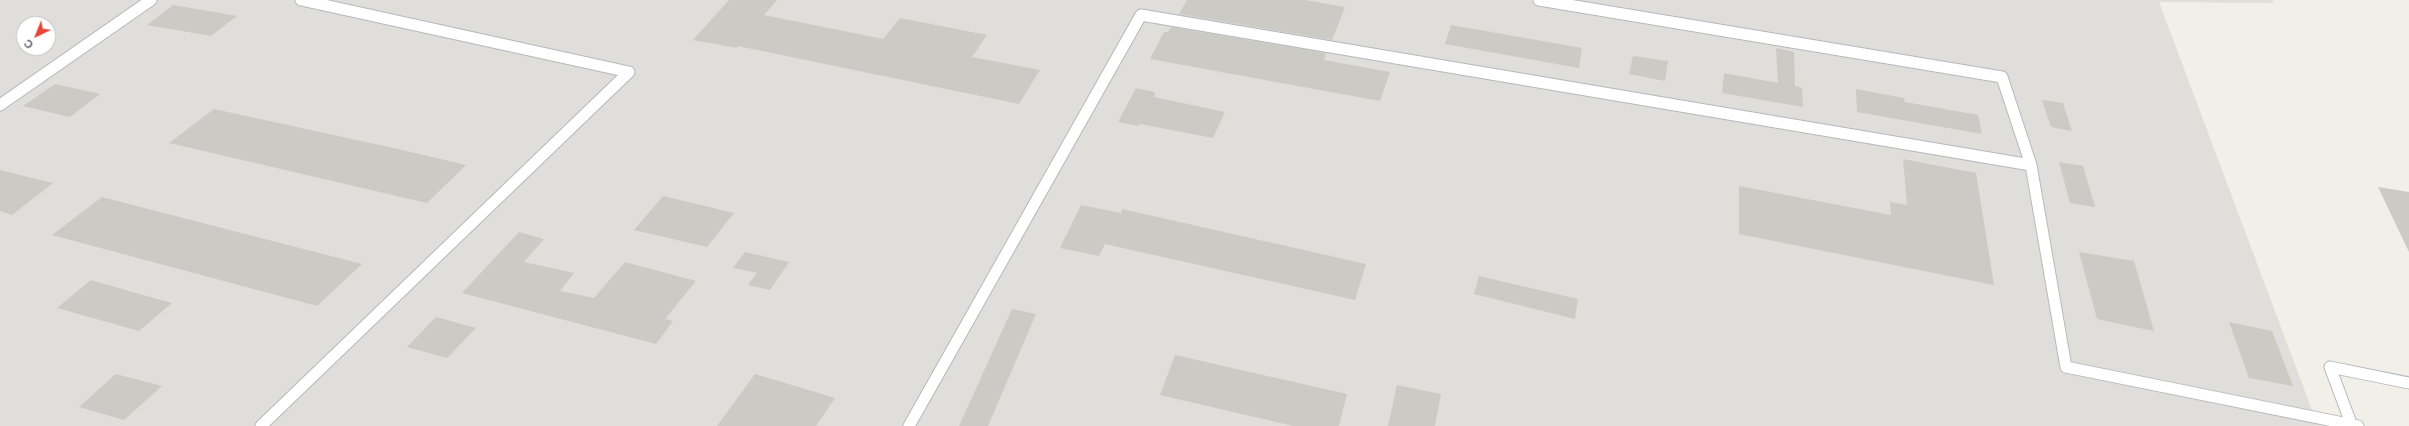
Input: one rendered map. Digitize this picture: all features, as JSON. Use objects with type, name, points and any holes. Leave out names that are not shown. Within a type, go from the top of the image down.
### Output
[{"type":"lane","points":[[0,105],[151,0]]},
{"type":"lane","points":[[261,426],[628,72],[301,0]]},
{"type":"lane","points":[[1539,0],[2002,77],[2030,165],[2066,367],[2354,426]]},
{"type":"lane","points":[[908,426],[1141,15],[2030,165]]},
{"type":"lane","points":[[2354,426],[2330,368],[2409,383]]},
{"type":"shaded area","points":[[0,0],[2273,0],[2274,3],[2159,2],[2318,426],[0,426]]},
{"type":"building","points":[[729,0],[777,0],[764,15],[883,39],[900,18],[987,35],[972,57],[1040,70],[1019,104],[738,46],[737,48],[693,40]]},
{"type":"building","points":[[1187,0],[1305,0],[1345,7],[1332,40],[1179,14]]},
{"type":"building","points":[[173,5],[237,16],[211,36],[147,25]]},
{"type":"building","points":[[1451,25],[1582,48],[1579,68],[1445,44]]},
{"type":"building","points":[[1171,27],[1326,53],[1324,60],[1390,72],[1380,101],[1150,59],[1164,32],[1168,32]]},
{"type":"building","points":[[1776,48],[1794,52],[1795,86],[1802,88],[1803,107],[1722,93],[1724,73],[1778,83]]},
{"type":"building","points":[[1633,56],[1668,61],[1665,81],[1629,74]]},
{"type":"building","points":[[55,84],[100,94],[70,117],[23,106]]},
{"type":"building","points":[[1136,88],[1155,92],[1154,97],[1225,112],[1213,138],[1140,124],[1138,126],[1118,122]]},
{"type":"building","points":[[1856,89],[1904,98],[1905,102],[1978,115],[1982,134],[1857,112]]},
{"type":"building","points":[[2042,100],[2063,103],[2072,131],[2051,127]]},
{"type":"building","points":[[214,109],[466,165],[427,203],[169,143]]},
{"type":"building","points":[[1903,159],[1976,173],[1994,285],[1739,234],[1739,186],[1891,215],[1890,202],[1907,205]]},
{"type":"building","points":[[2059,162],[2083,166],[2095,207],[2070,203]]},
{"type":"building","points":[[0,170],[53,183],[12,215],[0,211]]},
{"type":"building","points":[[2378,187],[2409,192],[2409,252]]},
{"type":"building","points":[[663,196],[734,213],[707,247],[634,230]]},
{"type":"building","points":[[102,197],[362,264],[317,306],[52,235]]},
{"type":"building","points":[[1081,205],[1121,213],[1122,209],[1366,264],[1355,300],[1105,244],[1099,256],[1060,248]]},
{"type":"building","points":[[519,232],[544,239],[524,262],[574,273],[560,291],[594,298],[625,262],[696,281],[665,319],[673,321],[656,344],[462,293]]},
{"type":"building","points":[[745,252],[789,262],[770,290],[748,285],[757,273],[733,268]]},
{"type":"building","points":[[2079,252],[2134,261],[2154,331],[2097,319]]},
{"type":"building","points":[[1479,276],[1578,299],[1575,319],[1474,294]]},
{"type":"building","points":[[91,280],[172,303],[139,331],[57,308]]},
{"type":"building","points":[[1012,309],[1036,314],[988,426],[959,426]]},
{"type":"building","points":[[436,317],[476,328],[447,358],[407,347]]},
{"type":"building","points":[[2229,322],[2272,331],[2293,386],[2249,378]]},
{"type":"building","points":[[1175,355],[1347,394],[1339,426],[1293,426],[1160,395]]},
{"type":"building","points":[[116,374],[162,386],[124,420],[79,407]]},
{"type":"building","points":[[755,374],[835,398],[816,426],[717,426]]},
{"type":"building","points":[[1397,385],[1441,394],[1435,426],[1388,426]]}]
